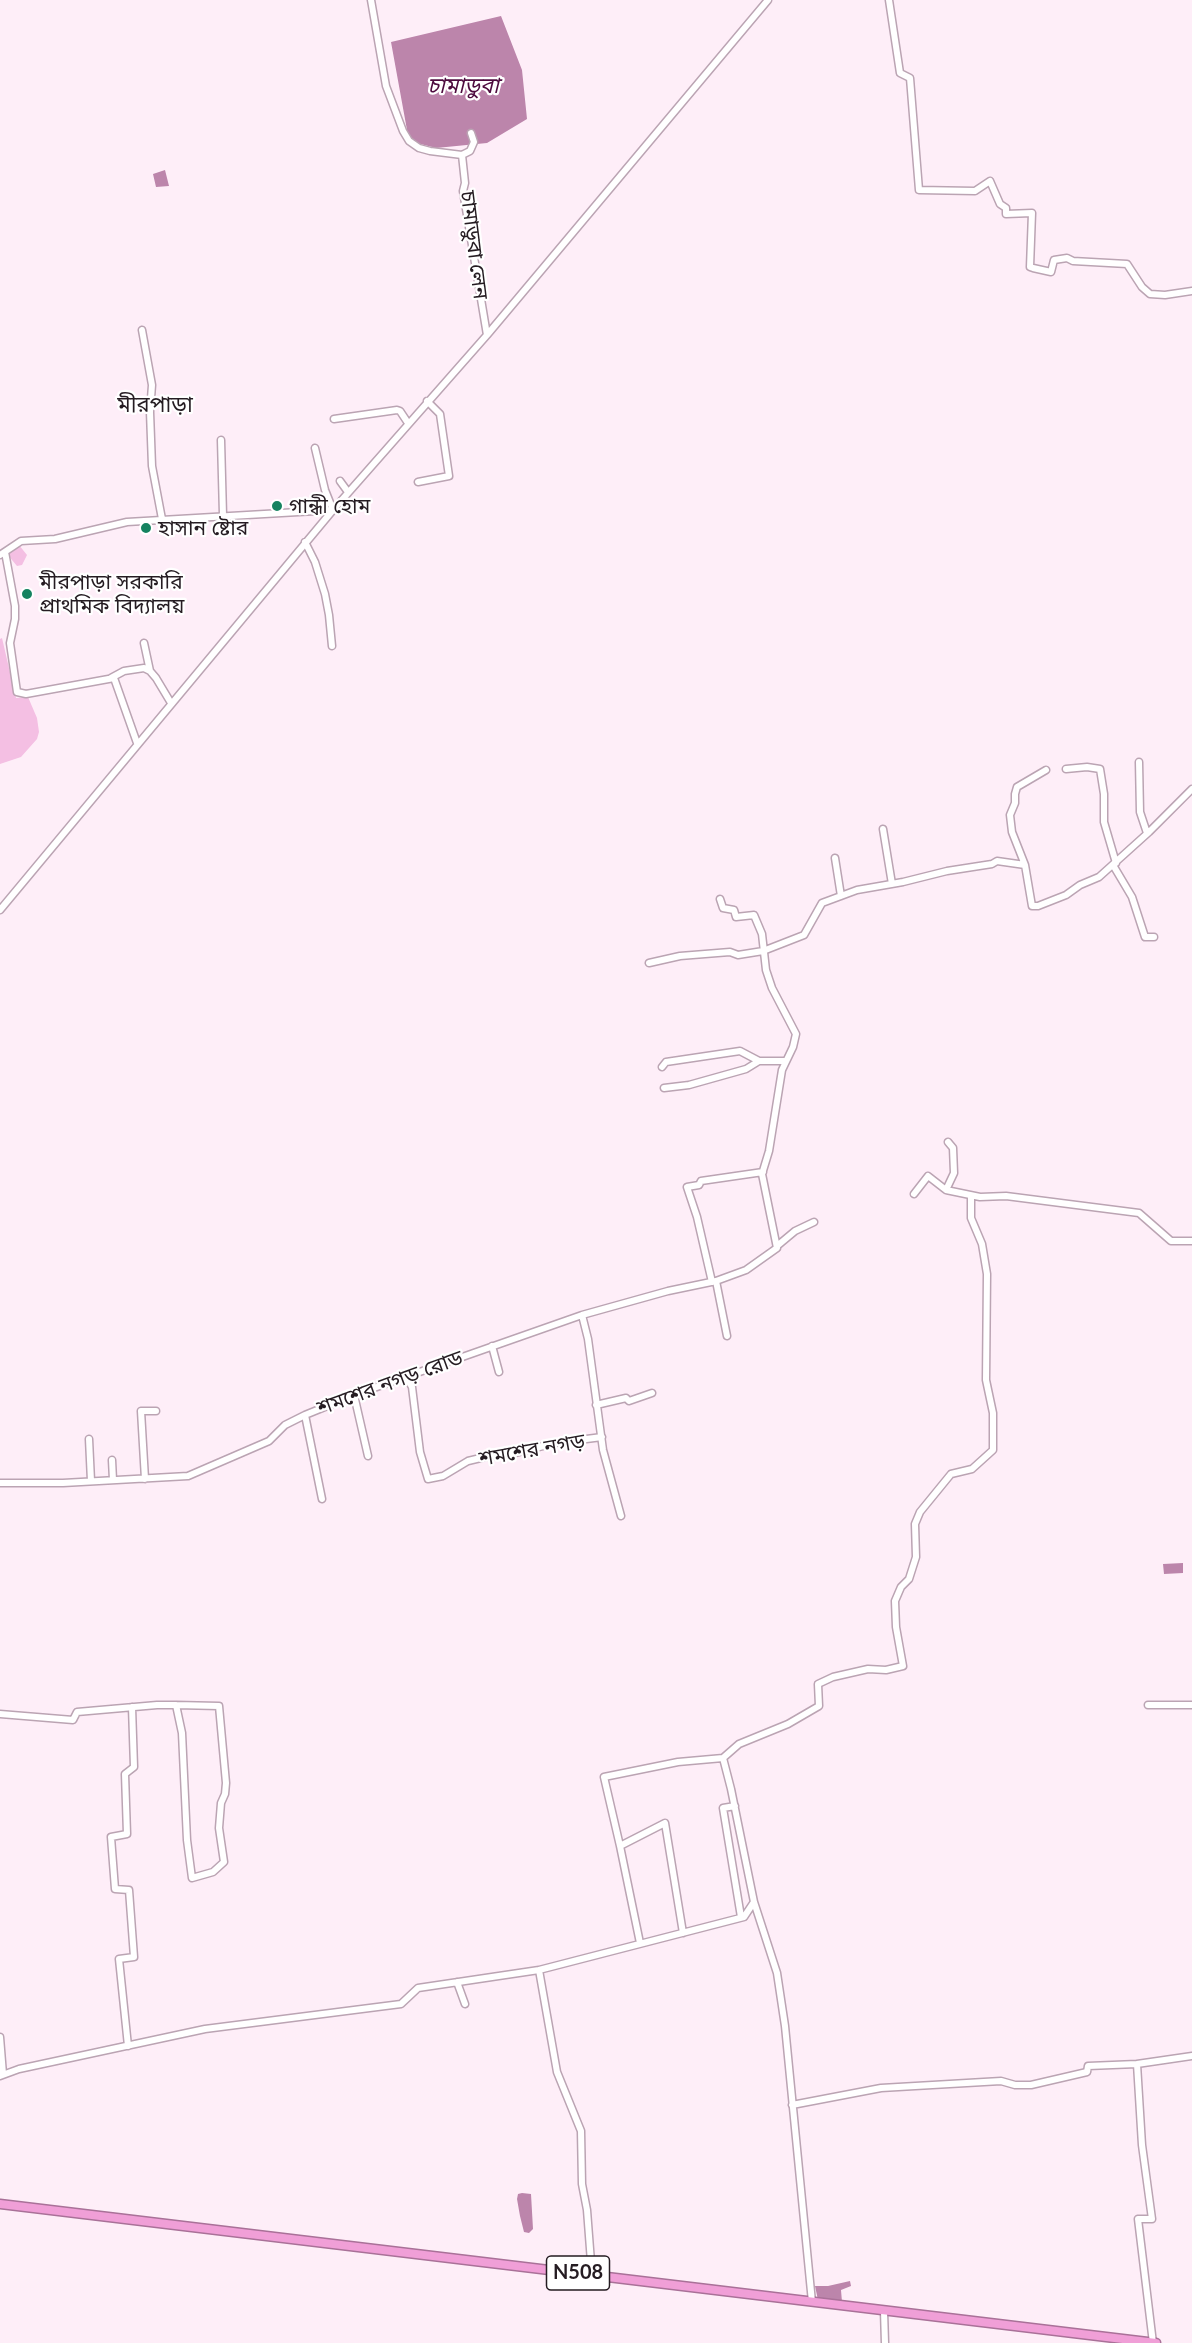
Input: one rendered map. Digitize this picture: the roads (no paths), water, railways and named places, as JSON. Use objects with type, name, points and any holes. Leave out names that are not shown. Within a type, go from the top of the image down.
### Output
[{"type":"highway","name":"N508","points":[[0,2204],[1155,2343]]},
{"type":"street","points":[[371,0],[386,86],[403,131],[409,141],[419,148],[444,154],[462,155]]},
{"type":"street","points":[[0,910],[348,492],[356,477],[408,423],[486,335],[768,0]]},
{"type":"street","points":[[889,0],[900,73],[910,78],[919,190],[975,191],[990,182],[1000,204],[1006,208],[1006,214],[1032,213],[1030,267],[1051,272],[1054,260],[1067,258],[1073,261],[1127,264],[1142,287],[1150,294],[1164,295],[1192,291]]},
{"type":"street","name":"চামাডুবা লেন","points":[[471,133],[474,142],[470,151],[462,155],[465,183],[463,190],[486,335]]},
{"type":"street","points":[[142,330],[152,386],[150,412],[152,466],[162,519]]},
{"type":"street","points":[[418,482],[449,476],[440,414],[427,401]]},
{"type":"street","points":[[334,419],[397,410],[408,423]]},
{"type":"street","points":[[221,440],[224,515]]},
{"type":"street","points":[[315,448],[325,490],[333,510]]},
{"type":"street","points":[[340,481],[348,492]]},
{"type":"street","points":[[150,671],[137,668],[120,672],[111,679],[32,693],[17,692],[10,643],[15,620],[15,606],[2,554],[21,541],[55,539],[127,522],[333,510]]},
{"type":"street","points":[[305,542],[315,562],[325,594],[332,646]]},
{"type":"street","points":[[144,643],[150,671],[164,688],[171,703]]},
{"type":"street","points":[[111,679],[114,678],[137,743]]},
{"type":"street","points":[[1139,762],[1140,812],[1148,833]]},
{"type":"street","points":[[1066,769],[1087,767],[1100,769],[1104,794],[1104,822],[1114,864],[1132,897],[1145,937],[1154,937]]},
{"type":"street","points":[[1046,770],[1017,787],[1015,803],[1010,815],[1012,832],[1025,865],[1032,906],[1038,906],[1066,895],[1080,885],[1098,877],[1148,833],[1192,789]]},
{"type":"street","points":[[883,830],[892,884]]},
{"type":"street","points":[[835,858],[841,896]]},
{"type":"street","points":[[649,963],[680,956],[730,952],[738,955],[763,951],[804,935],[822,903],[857,890],[992,864],[996,861],[1025,865]]},
{"type":"street","points":[[720,899],[723,908],[734,910],[735,917],[754,915],[762,934],[763,951],[772,988],[796,1034],[793,1047],[782,1070],[762,1182],[777,1247]]},
{"type":"street","points":[[662,1067],[666,1062],[740,1051],[759,1061],[786,1061]]},
{"type":"street","points":[[664,1088],[689,1085],[746,1069],[759,1061]]},
{"type":"street","points":[[946,1190],[954,1173],[953,1148],[948,1142]]},
{"type":"street","points":[[727,1336],[697,1217],[687,1187],[699,1185],[701,1181],[763,1172]]},
{"type":"street","points":[[914,1194],[928,1176],[946,1190],[971,1196],[1006,1196],[1139,1213],[1172,1241],[1192,1241]]},
{"type":"street","points":[[640,1942],[604,1777],[678,1762],[723,1758],[739,1744],[788,1724],[819,1706],[818,1684],[833,1677],[903,1666],[896,1627],[895,1601],[901,1587],[909,1579],[916,1557],[915,1524],[920,1512],[951,1474],[972,1469],[993,1450],[993,1413],[986,1380],[987,1274],[982,1244],[971,1218],[971,1196]]},
{"type":"street","name":"শমশের নগড় রোড","points":[[0,1483],[188,1476],[269,1441],[285,1425],[354,1395],[582,1315],[714,1281],[746,1270],[795,1231],[814,1222]]},
{"type":"street","name":"শমশের নগড়","points":[[582,1315],[588,1339],[606,1462],[621,1516]]},
{"type":"street","points":[[492,1346],[499,1372]]},
{"type":"street","name":"শমশের নগড়","points":[[406,1377],[412,1386],[420,1452],[428,1479],[443,1476],[468,1461],[489,1456],[508,1455],[555,1443],[602,1437]]},
{"type":"street","points":[[596,1405],[626,1398],[629,1401],[652,1393]]},
{"type":"street","points":[[354,1395],[368,1456]]},
{"type":"street","points":[[145,1479],[141,1412],[156,1411]]},
{"type":"street","points":[[305,1415],[322,1499]]},
{"type":"street","points":[[89,1439],[91,1481]]},
{"type":"street","points":[[112,1460],[113,1480]]},
{"type":"street","points":[[1148,1704],[1192,1705]]},
{"type":"street","points":[[0,1714],[73,1720],[77,1712],[176,1705],[219,1706],[224,1741],[226,1783],[221,1803],[219,1828],[224,1862],[213,1872],[192,1878],[187,1840],[182,1733],[176,1705]]},
{"type":"street","points":[[128,2046],[119,1959],[134,1957],[129,1890],[115,1889],[111,1837],[127,1834],[125,1774],[134,1767],[132,1707]]},
{"type":"street","points":[[723,1758],[754,1902],[777,1973],[785,2026],[812,2302]]},
{"type":"street","points":[[735,1806],[723,1808],[741,1917]]},
{"type":"street","points":[[620,1846],[665,1823],[683,1934]]},
{"type":"street","points":[[0,2037],[2,2075],[205,2029],[401,2004],[418,1988],[539,1970],[640,1942],[683,1934],[744,1917],[754,1902]]},
{"type":"street","points":[[539,1970],[557,2072],[581,2130],[582,2184],[587,2210],[592,2275]]},
{"type":"street","points":[[457,1982],[465,2004]]},
{"type":"street","points":[[792,2105],[881,2088],[1001,2081],[1015,2085],[1031,2085],[1087,2072],[1088,2066],[1137,2064],[1192,2056]]},
{"type":"street","points":[[1137,2064],[1142,2145],[1152,2219],[1138,2219],[1155,2343]]},
{"type":"street","points":[[884,2311],[885,2343]]},
{"type":"water","name":"চামাডুবা","points":[[501,16],[522,70],[527,119],[487,143],[436,148],[409,141],[391,42]]},
{"type":"water","points":[[165,170],[169,186],[156,187],[153,174]]},
{"type":"water","points":[[1183,1563],[1183,1573],[1164,1574],[1163,1564]]},
{"type":"water","points":[[518,2194],[531,2194],[533,2229],[529,2233],[524,2232],[517,2199]]},
{"type":"water","points":[[850,2281],[851,2286],[841,2290],[842,2302],[818,2300],[815,2286],[828,2286]]},
{"type":"place","name":"গান্ধী হোম","points":[[277,506]]},
{"type":"place","name":"হাসান ষ্টোর","points":[[146,528]]},
{"type":"place","name":"মীরপাড়া সরকারি প্রাথমিক বিদ্যালয়","points":[[27,594]]},
{"type":"district","name":"মীরপাড়া","points":[[155,405]]}]
